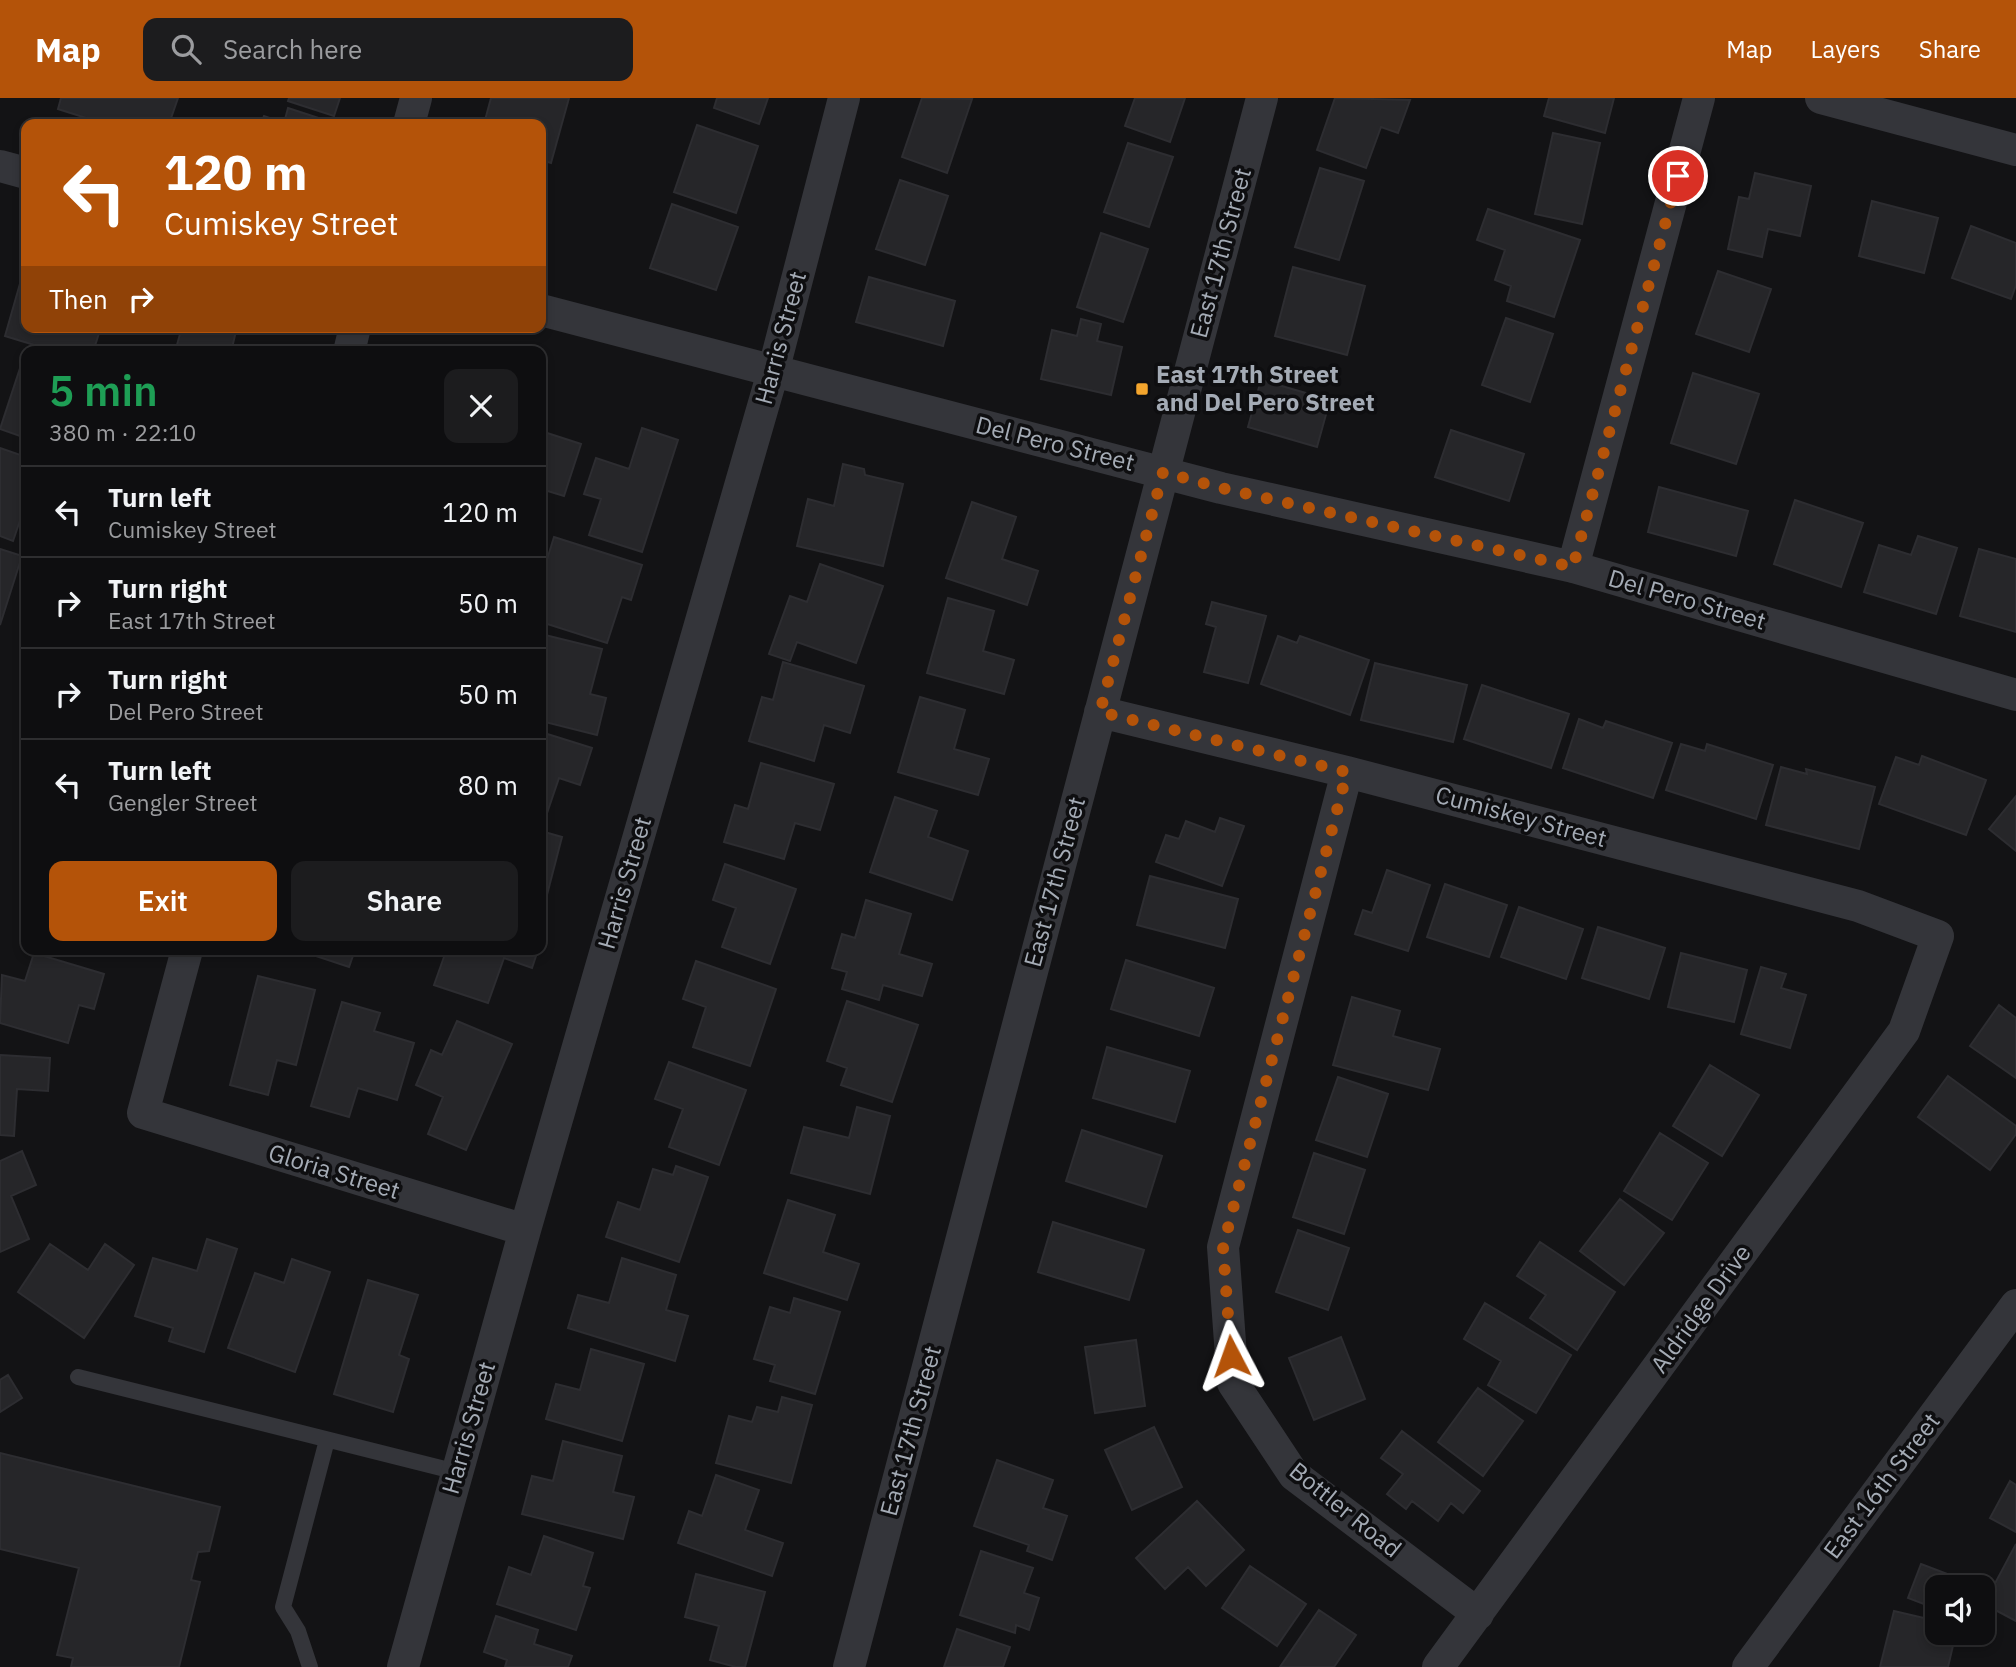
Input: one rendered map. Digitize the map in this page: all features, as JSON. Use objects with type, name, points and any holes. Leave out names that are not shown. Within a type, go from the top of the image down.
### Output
[{"type":"street","points":[[410,119],[416,98]]},
{"type":"street","name":"Harris Street","points":[[403,1667],[525,1230],[773,372],[844,98]]},
{"type":"street","name":"East 17th Street","points":[[849,1667],[1262,98]]},
{"type":"street","points":[[1573,567],[1699,98]]},
{"type":"street","points":[[1821,98],[2016,150]]},
{"type":"street","points":[[0,166],[21,172]]},
{"type":"street","name":"Del Pero Street","points":[[546,311],[1234,491],[1573,567],[2016,695]]},
{"type":"street","name":"Cumiskey Street","points":[[1100,712],[1347,772],[1858,906],[1938,936]]},
{"type":"street","name":"Bottler Road","points":[[1347,772],[1223,1247],[1233,1383],[1294,1475],[1478,1614]]},
{"type":"street","name":"Aldridge Drive","points":[[1438,1667],[1904,1031],[1938,936]]},
{"type":"street","name":"Gloria Street","points":[[186,955],[143,1113],[525,1230]]},
{"type":"street","name":"East 16th Street","points":[[1748,1667],[2016,1305]]},
{"type":"lane","points":[[78,1377],[457,1472]]},
{"type":"lane","points":[[310,1667],[298,1631],[283,1606],[327,1440]]},
{"type":"building","points":[[61,98],[178,98],[171,119],[89,119],[58,109]]},
{"type":"building","points":[[289,98],[340,98],[334,116],[288,101]]},
{"type":"building","points":[[491,98],[569,98],[551,163],[546,162],[546,119],[485,119]]},
{"type":"building","points":[[717,98],[768,98],[759,124],[714,108]]},
{"type":"building","points":[[922,98],[972,99],[947,173],[902,157]]},
{"type":"building","points":[[1135,98],[1185,98],[1170,142],[1125,126]]},
{"type":"building","points":[[1335,98],[1410,100],[1398,133],[1381,127],[1366,168],[1317,150]]},
{"type":"building","points":[[1549,98],[1614,98],[1605,133],[1544,116]]},
{"type":"building","points":[[288,108],[322,119],[285,119]]},
{"type":"building","points":[[697,125],[758,146],[736,213],[674,192]]},
{"type":"building","points":[[1553,133],[1600,143],[1582,224],[1535,214]]},
{"type":"building","points":[[1128,143],[1173,157],[1149,227],[1104,212]]},
{"type":"building","points":[[1320,168],[1364,181],[1339,260],[1295,247]]},
{"type":"building","points":[[1755,173],[1811,186],[1800,236],[1768,229],[1762,257],[1728,249],[1739,197],[1749,199]]},
{"type":"building","points":[[900,180],[948,196],[925,265],[876,249]]},
{"type":"building","points":[[1872,201],[1938,218],[1924,273],[1859,256]]},
{"type":"building","points":[[672,204],[738,227],[716,290],[650,268]]},
{"type":"building","points":[[1488,209],[1580,240],[1554,317],[1507,301],[1511,286],[1495,280],[1505,250],[1477,240]]},
{"type":"building","points":[[1971,226],[2016,243],[2016,285],[2011,299],[1952,278]]},
{"type":"building","points":[[1101,233],[1148,249],[1123,322],[1077,307]]},
{"type":"building","points":[[1293,267],[1365,286],[1347,355],[1275,336]]},
{"type":"building","points":[[1718,271],[1771,289],[1749,352],[1696,334]]},
{"type":"building","points":[[869,277],[955,301],[943,346],[856,322]]},
{"type":"building","points":[[21,280],[21,333],[99,333],[95,346],[38,346],[5,336]]},
{"type":"building","points":[[1506,318],[1553,334],[1530,402],[1482,385]]},
{"type":"building","points":[[1081,319],[1101,324],[1097,341],[1122,347],[1111,395],[1041,379],[1052,330],[1077,336]]},
{"type":"building","points":[[180,333],[236,333],[232,346],[177,346]]},
{"type":"building","points":[[21,365],[21,436],[0,429]]},
{"type":"building","points":[[1693,373],[1759,394],[1736,464],[1671,443]]},
{"type":"building","points":[[1261,380],[1330,400],[1317,447],[1248,427]]},
{"type":"building","points":[[642,428],[678,440],[642,552],[589,535],[601,499],[584,494],[596,458],[629,469]]},
{"type":"building","points":[[1451,430],[1524,454],[1509,501],[1435,477]]},
{"type":"building","points":[[546,433],[581,444],[564,496],[546,491]]},
{"type":"building","points":[[0,448],[21,455],[21,518],[13,541],[0,536]]},
{"type":"building","points":[[843,464],[864,469],[865,475],[903,484],[883,566],[797,546],[808,499],[834,506]]},
{"type":"building","points":[[1659,487],[1748,511],[1736,556],[1648,532]]},
{"type":"building","points":[[1795,500],[1863,523],[1841,587],[1774,564]]},
{"type":"building","points":[[972,502],[1016,517],[1002,559],[1038,571],[1027,605],[946,578]]},
{"type":"building","points":[[1918,536],[1957,548],[1936,614],[1864,592],[1879,545],[1911,555]]},
{"type":"building","points":[[554,537],[642,565],[631,600],[622,597],[607,643],[546,624],[546,563]]},
{"type":"building","points":[[0,549],[21,556],[21,559],[0,625]]},
{"type":"building","points":[[1979,549],[2016,559],[2016,632],[1960,616]]},
{"type":"building","points":[[820,564],[883,586],[856,663],[797,642],[790,661],[769,654],[790,596],[807,602]]},
{"type":"building","points":[[948,598],[994,611],[983,651],[1014,660],[1004,694],[927,673]]},
{"type":"building","points":[[1212,602],[1266,616],[1248,683],[1204,672],[1216,627],[1206,624]]},
{"type":"building","points":[[546,635],[602,649],[590,694],[606,698],[597,735],[546,722]]},
{"type":"building","points":[[1278,636],[1297,643],[1300,636],[1369,660],[1350,715],[1261,684]]},
{"type":"building","points":[[783,662],[864,686],[850,733],[824,725],[814,761],[749,741],[762,697],[773,700]]},
{"type":"building","points":[[1375,663],[1467,685],[1453,742],[1361,720]]},
{"type":"building","points":[[1482,685],[1569,714],[1551,768],[1464,739]]},
{"type":"building","points":[[920,697],[965,710],[954,749],[989,759],[978,795],[898,772]]},
{"type":"building","points":[[1579,719],[1603,728],[1606,721],[1672,743],[1653,798],[1563,768]]},
{"type":"building","points":[[546,734],[592,748],[580,785],[559,778],[546,816]]},
{"type":"building","points":[[1681,744],[1705,751],[1707,744],[1773,765],[1756,819],[1666,790]]},
{"type":"building","points":[[1922,756],[1986,780],[1966,835],[1879,804],[1896,757],[1919,765]]},
{"type":"building","points":[[761,763],[834,784],[820,830],[795,823],[784,859],[724,842],[735,805],[748,809]]},
{"type":"building","points":[[1781,767],[1807,774],[1806,769],[1875,787],[1859,849],[1766,825]]},
{"type":"building","points":[[2016,796],[2016,851],[1989,829]]},
{"type":"building","points":[[895,797],[937,811],[928,837],[968,851],[952,900],[870,872]]},
{"type":"building","points":[[1220,818],[1244,826],[1222,886],[1156,862],[1166,835],[1179,839],[1186,821],[1215,832]]},
{"type":"building","points":[[546,832],[562,837],[546,899]]},
{"type":"building","points":[[725,864],[796,889],[770,964],[722,947],[736,908],[713,900]]},
{"type":"building","points":[[1387,870],[1430,885],[1408,951],[1355,934],[1363,910],[1372,913]]},
{"type":"building","points":[[1150,876],[1238,899],[1225,948],[1137,925]]},
{"type":"building","points":[[1445,884],[1507,905],[1489,957],[1427,937]]},
{"type":"building","points":[[866,900],[911,914],[899,954],[932,964],[922,996],[883,985],[879,1000],[842,989],[847,972],[832,968],[842,934],[855,938]]},
{"type":"building","points":[[1519,907],[1583,929],[1566,979],[1501,957]]},
{"type":"building","points":[[1598,927],[1665,948],[1649,999],[1582,978]]},
{"type":"building","points":[[1681,953],[1747,970],[1734,1022],[1668,1007]]},
{"type":"building","points":[[33,955],[104,974],[94,1009],[79,1005],[68,1043],[0,1023],[2,975],[25,981]]},
{"type":"building","points":[[313,955],[353,955],[349,967]]},
{"type":"building","points":[[445,955],[536,955],[532,968],[504,958],[488,1003],[434,985]]},
{"type":"building","points":[[1126,960],[1214,988],[1199,1036],[1111,1009]]},
{"type":"building","points":[[696,961],[776,989],[750,1066],[693,1047],[706,1007],[683,999]]},
{"type":"building","points":[[1761,967],[1786,974],[1781,988],[1806,995],[1790,1048],[1741,1034]]},
{"type":"building","points":[[258,976],[315,990],[296,1065],[277,1060],[268,1095],[230,1085]]},
{"type":"building","points":[[1352,997],[1400,1011],[1393,1036],[1440,1049],[1428,1090],[1333,1065]]},
{"type":"building","points":[[847,1001],[918,1025],[892,1102],[841,1085],[847,1068],[827,1061]]},
{"type":"building","points":[[342,1002],[380,1013],[374,1031],[414,1043],[397,1100],[358,1088],[349,1117],[311,1106]]},
{"type":"building","points":[[1999,1005],[2016,1018],[2016,1078],[1970,1046]]},
{"type":"building","points":[[457,1021],[512,1044],[466,1150],[428,1134],[443,1097],[416,1085],[431,1050],[442,1055]]},
{"type":"building","points":[[1107,1047],[1190,1071],[1175,1122],[1093,1098]]},
{"type":"building","points":[[0,1055],[50,1058],[48,1091],[17,1089],[14,1136],[0,1135]]},
{"type":"building","points":[[669,1062],[746,1090],[719,1165],[669,1147],[683,1109],[655,1099]]},
{"type":"building","points":[[1710,1065],[1759,1095],[1722,1156],[1673,1126]]},
{"type":"building","points":[[1948,1076],[2016,1126],[2016,1134],[1990,1170],[1918,1117]]},
{"type":"building","points":[[1338,1077],[1388,1094],[1367,1157],[1316,1140]]},
{"type":"building","points":[[857,1107],[890,1116],[870,1194],[791,1173],[804,1127],[849,1138]]},
{"type":"building","points":[[1082,1130],[1162,1156],[1146,1207],[1066,1181]]},
{"type":"building","points":[[1660,1133],[1708,1163],[1672,1220],[1624,1191]]},
{"type":"building","points":[[22,1151],[36,1185],[11,1196],[29,1239],[0,1252],[0,1161]]},
{"type":"building","points":[[1314,1153],[1365,1170],[1344,1234],[1293,1217]]},
{"type":"building","points":[[676,1166],[708,1177],[679,1262],[606,1237],[618,1202],[640,1210],[653,1169],[673,1175]]},
{"type":"building","points":[[1620,1199],[1664,1233],[1624,1285],[1580,1251]]},
{"type":"building","points":[[788,1200],[835,1215],[823,1252],[859,1264],[847,1300],[764,1273]]},
{"type":"building","points":[[1053,1222],[1144,1250],[1129,1300],[1038,1272]]},
{"type":"building","points":[[1298,1230],[1349,1248],[1328,1310],[1276,1292]]},
{"type":"building","points":[[207,1239],[237,1249],[204,1352],[169,1341],[173,1328],[135,1316],[153,1258],[197,1271]]},
{"type":"building","points":[[1540,1242],[1615,1292],[1577,1350],[1530,1318],[1546,1295],[1517,1276]]},
{"type":"building","points":[[50,1244],[88,1270],[105,1244],[134,1265],[84,1338],[18,1292]]},
{"type":"building","points":[[622,1258],[676,1275],[666,1310],[688,1316],[675,1361],[568,1328],[578,1295],[609,1303]]},
{"type":"building","points":[[292,1259],[330,1272],[295,1372],[228,1348],[255,1273],[284,1283]]},
{"type":"building","points":[[368,1280],[418,1295],[399,1355],[409,1359],[393,1412],[334,1394]]},
{"type":"building","points":[[794,1298],[840,1312],[815,1394],[770,1381],[775,1365],[754,1359],[770,1307],[790,1313]]},
{"type":"building","points":[[1485,1303],[1571,1355],[1536,1413],[1488,1385],[1501,1361],[1464,1339]]},
{"type":"building","points":[[1341,1337],[1365,1399],[1314,1420],[1289,1358]]},
{"type":"building","points":[[1136,1340],[1145,1406],[1095,1413],[1085,1347]]},
{"type":"building","points":[[591,1349],[644,1364],[622,1441],[546,1419],[556,1384],[580,1390]]},
{"type":"building","points":[[8,1375],[22,1398],[0,1412],[0,1380]]},
{"type":"building","points":[[1478,1388],[1523,1421],[1483,1476],[1438,1442]]},
{"type":"building","points":[[782,1397],[812,1405],[791,1483],[716,1463],[729,1416],[752,1422],[757,1407],[778,1412]]},
{"type":"building","points":[[1154,1427],[1182,1487],[1132,1510],[1105,1450]]},
{"type":"building","points":[[1402,1431],[1480,1491],[1463,1513],[1451,1503],[1438,1521],[1412,1501],[1406,1509],[1387,1494],[1403,1474],[1381,1458]]},
{"type":"building","points":[[563,1441],[622,1456],[613,1492],[634,1497],[623,1539],[522,1514],[532,1476],[553,1481]]},
{"type":"building","points":[[0,1453],[220,1507],[209,1551],[198,1552],[191,1580],[200,1582],[179,1667],[71,1667],[73,1658],[57,1655],[79,1568],[0,1549]]},
{"type":"building","points":[[997,1460],[1053,1480],[1043,1508],[1067,1516],[1052,1560],[1027,1551],[1029,1545],[974,1526]]},
{"type":"building","points":[[716,1475],[759,1490],[745,1530],[783,1543],[772,1576],[678,1543],[689,1511],[702,1516]]},
{"type":"building","points":[[2010,1481],[2016,1485],[2016,1532],[1990,1518]]},
{"type":"building","points":[[1197,1501],[1244,1550],[1206,1586],[1188,1567],[1165,1589],[1136,1558]]},
{"type":"building","points":[[544,1536],[593,1553],[583,1586],[590,1588],[576,1630],[497,1604],[509,1567],[531,1575]]},
{"type":"building","points":[[2016,1544],[2016,1621],[1995,1610],[1995,1583]]},
{"type":"building","points":[[981,1551],[1033,1568],[1024,1593],[1039,1598],[1029,1630],[1016,1625],[1015,1633],[960,1615]]},
{"type":"building","points":[[1921,1564],[1950,1575],[1925,1575],[1925,1604],[1908,1598]]},
{"type":"building","points":[[1250,1566],[1306,1604],[1277,1646],[1222,1608]]},
{"type":"building","points":[[696,1574],[765,1592],[745,1667],[710,1660],[719,1626],[685,1617]]},
{"type":"building","points":[[1319,1610],[1356,1635],[1334,1667],[1280,1667]]},
{"type":"building","points":[[1894,1611],[1925,1618],[1925,1645],[1953,1645],[1948,1667],[1880,1667]]},
{"type":"building","points":[[496,1616],[538,1630],[534,1644],[572,1656],[568,1667],[505,1667],[507,1660],[484,1652]]},
{"type":"building","points":[[957,1629],[1010,1647],[1003,1667],[944,1667]]},
{"type":"place","name":"East 17th Street and Del Pero Street","points":[[1142,389]]},
{"type":"route","points":[[1231,1356],[1223,1247],[1347,772],[1100,712],[1163,472],[1221,488],[1573,567],[1678,176]]}]
